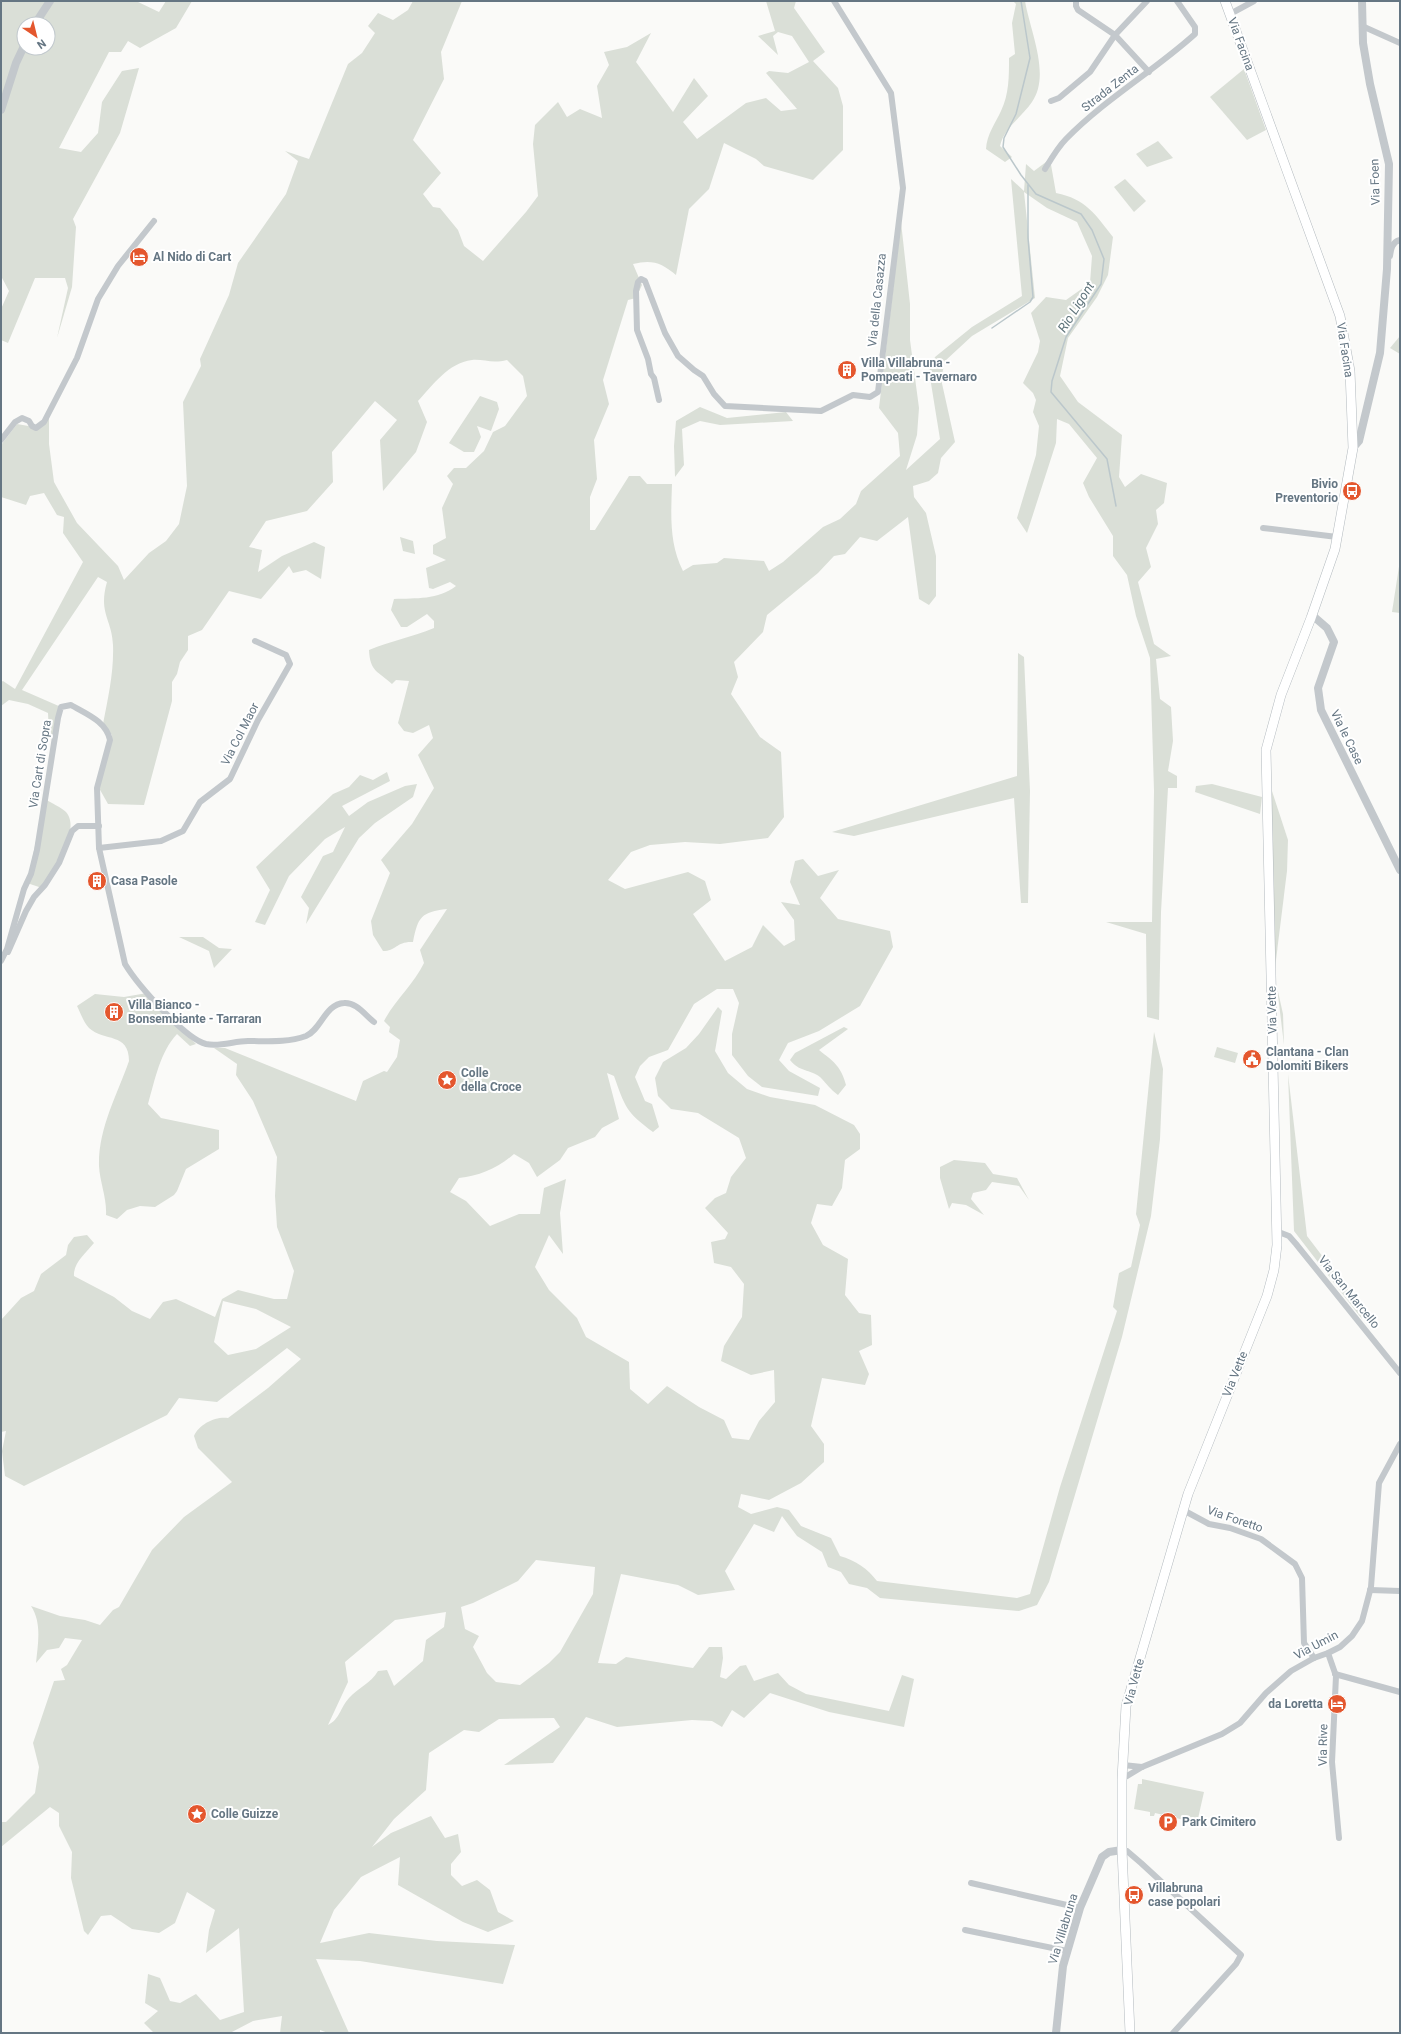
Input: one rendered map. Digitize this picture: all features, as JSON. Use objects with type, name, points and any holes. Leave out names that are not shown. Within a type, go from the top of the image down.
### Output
[{"type":"main road","name":"Via Facina","points":[[1225,1],[1340,316],[1350,371],[1353,448],[1335,549],[1277,707]]},
{"type":"main road","name":"Via Vette","points":[[1130,2033],[1122,1850],[1122,1765],[1126,1706],[1183,1510],[1200,1461],[1267,1296],[1274,1270],[1277,1246],[1265,766],[1266,750],[1277,707]]},
{"type":"street","points":[[40,16],[50,1]]},
{"type":"street","name":"Via della Casazza","points":[[659,400],[648,358],[637,330],[636,291],[638,282],[641,279],[645,281],[665,334],[678,356],[694,370],[704,376],[714,394],[725,406],[820,411],[852,395],[870,397],[878,392],[902,188],[891,93],[834,1]]},
{"type":"street","points":[[1076,1],[1078,10],[1115,35],[1149,72]]},
{"type":"street","points":[[1051,101],[1059,98],[1090,72],[1115,35],[1147,1]]},
{"type":"street","name":"Strada Zenta","points":[[1045,169],[1065,140],[1098,110],[1149,72],[1196,31],[1194,25],[1177,1]]},
{"type":"street","points":[[1230,14],[1254,1]]},
{"type":"street","name":"Via Foen","points":[[1353,448],[1359,441],[1380,353],[1387,268],[1389,164],[1370,84],[1362,26],[1362,1]]},
{"type":"street","points":[[1362,26],[1400,43]]},
{"type":"street","points":[[1,110],[19,56]]},
{"type":"street","points":[[1,440],[16,422],[22,418],[29,421],[32,426],[36,428],[44,422],[77,358],[98,299],[118,266],[154,221]]},
{"type":"street","name":"Via Foen","points":[[1387,268],[1392,247],[1400,240]]},
{"type":"street","points":[[1263,528],[1337,538]]},
{"type":"street","name":"Via le Case","points":[[1312,615],[1327,628],[1334,642],[1318,688],[1321,710],[1400,870]]},
{"type":"street","name":"Via Col Maor","points":[[99,848],[161,841],[183,831],[200,802],[230,779],[258,720],[290,664],[286,655],[255,640]]},
{"type":"street","name":"Via Cart di Sopra","points":[[1,962],[7,949],[24,889],[31,874],[61,707],[70,705],[103,724],[108,732],[110,740],[97,788],[99,848],[125,964],[135,981],[192,1038],[206,1044],[220,1045],[245,1041],[283,1042],[306,1036],[314,1030],[330,1010],[344,1003],[355,1005],[374,1022]]},
{"type":"street","points":[[1,962],[13,945],[20,923],[34,897],[45,885],[59,863],[72,831],[78,826],[99,826]]},
{"type":"street","name":"Via San Marcello","points":[[1276,1231],[1289,1236],[1296,1244],[1400,1373]]},
{"type":"street","name":"Via Umin","points":[[1122,1779],[1142,1768],[1222,1734],[1240,1723],[1266,1693],[1291,1671],[1314,1658],[1340,1647],[1352,1636],[1362,1621],[1370,1590],[1378,1483],[1400,1444]]},
{"type":"street","name":"Via Foretto","points":[[1183,1510],[1209,1524],[1230,1528],[1261,1539],[1295,1564],[1302,1578],[1304,1643],[1314,1658]]},
{"type":"street","points":[[1370,1590],[1400,1591]]},
{"type":"street","name":"Via Rive","points":[[1328,1653],[1335,1674],[1332,1762],[1339,1838]]},
{"type":"street","points":[[1335,1674],[1400,1692]]},
{"type":"street","points":[[1122,1765],[1142,1768]]},
{"type":"street","points":[[1122,1850],[1127,1851],[1141,1862],[1241,1955],[1236,1964],[1173,2033]]},
{"type":"street","name":"Via Villabruna","points":[[1056,2033],[1063,1966],[1080,1908],[1102,1858],[1110,1852],[1122,1850]]},
{"type":"street","points":[[971,1883],[1080,1908]]},
{"type":"street","points":[[965,1930],[1067,1951]]},
{"type":"shaded area","points":[[1,1],[136,1],[159,12],[166,1],[192,1],[176,28],[140,48],[128,41],[121,52],[109,52],[59,148],[81,152],[98,133],[102,102],[122,71],[139,68],[120,133],[73,219],[76,227],[72,287],[57,338],[68,288],[65,278],[35,278],[8,343],[1,340],[1,309],[9,291],[1,276]]},
{"type":"shaded area","points":[[413,1],[462,1],[441,52],[444,79],[413,140],[441,173],[423,194],[433,207],[440,208],[458,230],[464,246],[483,261],[538,196],[533,144],[535,125],[558,102],[567,117],[580,109],[602,118],[597,86],[609,65],[604,52],[627,47],[651,33],[636,62],[673,112],[694,78],[708,96],[683,122],[697,139],[746,103],[766,98],[781,111],[797,109],[766,73],[769,71],[788,73],[809,62],[792,36],[778,32],[773,36],[778,55],[758,36],[775,31],[766,1],[796,1],[794,8],[825,52],[813,61],[838,88],[843,106],[843,150],[813,180],[764,166],[756,159],[724,143],[709,189],[689,209],[676,275],[656,263],[646,262],[633,264],[642,285],[636,298],[628,300],[603,380],[609,404],[594,440],[597,479],[590,497],[590,530],[595,530],[629,476],[640,476],[647,484],[672,484],[671,518],[673,539],[678,560],[683,571],[693,565],[717,563],[724,558],[764,561],[769,571],[783,562],[823,527],[840,519],[856,504],[861,491],[900,456],[898,433],[879,408],[901,222],[910,304],[910,340],[919,408],[917,435],[906,470],[940,439],[929,371],[935,357],[972,327],[1022,296],[1011,179],[1024,191],[1026,164],[1034,171],[1050,159],[1056,193],[1075,199],[1082,203],[1095,215],[1113,237],[1108,275],[1097,297],[1068,338],[1060,376],[1078,402],[1122,435],[1119,477],[1125,487],[1141,474],[1167,483],[1164,503],[1156,510],[1158,524],[1146,548],[1151,567],[1138,582],[1154,644],[1171,656],[1156,659],[1160,699],[1171,707],[1173,741],[1168,771],[1177,776],[1177,788],[1168,788],[1161,912],[1159,1020],[1147,1017],[1146,934],[1106,922],[1152,922],[1154,791],[1150,658],[1136,616],[1127,575],[1113,556],[1113,536],[1089,497],[1083,483],[1097,458],[1069,424],[1057,419],[1056,443],[1027,533],[1017,518],[1036,455],[1039,426],[1033,412],[1036,400],[1033,393],[1023,383],[1038,352],[1040,341],[1031,313],[1046,297],[1066,300],[1090,283],[1092,256],[1077,222],[1047,208],[1024,192],[1035,298],[972,336],[945,361],[941,379],[955,442],[941,458],[938,473],[929,481],[913,486],[914,497],[926,513],[936,556],[936,596],[929,605],[919,599],[908,517],[877,541],[860,537],[845,554],[834,556],[818,573],[767,615],[763,632],[734,662],[738,677],[731,694],[760,737],[781,752],[784,817],[768,838],[720,844],[685,842],[650,845],[631,852],[608,880],[625,889],[688,872],[705,881],[711,900],[693,914],[725,961],[752,947],[763,925],[784,946],[795,940],[794,920],[781,902],[800,905],[790,882],[795,861],[803,859],[818,876],[839,870],[820,898],[838,919],[890,931],[893,947],[860,1006],[819,1031],[788,1043],[779,1060],[789,1071],[820,1088],[818,1096],[762,1087],[748,1076],[732,1055],[732,1034],[739,1003],[733,989],[717,989],[694,1004],[668,1050],[649,1057],[640,1066],[635,1077],[645,1101],[652,1104],[659,1127],[653,1132],[632,1114],[624,1102],[614,1076],[607,1073],[619,1119],[602,1128],[595,1137],[568,1148],[560,1160],[537,1177],[529,1163],[514,1154],[495,1167],[481,1173],[459,1178],[450,1192],[466,1201],[490,1226],[519,1214],[540,1214],[544,1188],[566,1179],[560,1213],[563,1254],[549,1235],[535,1267],[549,1290],[577,1318],[586,1337],[629,1362],[630,1389],[648,1404],[667,1386],[699,1407],[724,1420],[732,1438],[749,1440],[759,1421],[775,1402],[774,1370],[751,1375],[721,1361],[724,1346],[742,1317],[744,1284],[731,1267],[714,1263],[711,1242],[725,1239],[728,1233],[705,1208],[715,1198],[726,1193],[731,1177],[746,1158],[739,1138],[698,1113],[671,1109],[658,1096],[655,1078],[663,1062],[686,1048],[699,1034],[718,1007],[722,1011],[715,1051],[728,1073],[747,1089],[770,1097],[815,1105],[854,1125],[860,1134],[860,1149],[845,1160],[842,1188],[832,1206],[817,1204],[811,1223],[823,1245],[848,1259],[845,1295],[859,1313],[871,1315],[872,1345],[859,1351],[869,1374],[865,1385],[822,1378],[811,1426],[824,1444],[824,1462],[801,1483],[769,1500],[741,1494],[738,1507],[751,1514],[777,1507],[789,1510],[801,1526],[831,1538],[840,1556],[861,1566],[877,1581],[1017,1598],[1030,1594],[1060,1487],[1117,1311],[1113,1307],[1119,1273],[1131,1267],[1140,1225],[1136,1214],[1154,1032],[1163,1069],[1160,1139],[1151,1216],[1122,1337],[1049,1582],[1037,1605],[1019,1611],[880,1598],[867,1588],[849,1584],[841,1572],[828,1567],[822,1552],[797,1536],[782,1516],[774,1532],[754,1524],[725,1571],[735,1590],[698,1595],[678,1585],[621,1574],[598,1663],[616,1664],[626,1657],[693,1668],[709,1647],[722,1647],[723,1658],[720,1677],[726,1679],[740,1666],[746,1665],[754,1681],[778,1673],[789,1685],[806,1694],[889,1711],[902,1675],[914,1679],[904,1727],[829,1712],[770,1693],[744,1718],[732,1710],[722,1727],[712,1721],[692,1720],[617,1727],[586,1717],[553,1763],[504,1765],[560,1727],[554,1718],[499,1719],[479,1732],[464,1730],[429,1753],[426,1790],[394,1819],[372,1847],[391,1833],[431,1816],[445,1838],[458,1834],[461,1852],[451,1864],[451,1875],[462,1886],[477,1880],[490,1890],[498,1912],[514,1921],[488,1932],[463,1922],[398,1885],[400,1857],[361,1877],[334,1910],[320,1943],[369,1933],[437,1941],[515,1945],[503,1984],[360,1961],[316,1959],[349,2033],[328,2033],[320,2030],[320,2033],[280,2033],[282,2016],[253,2021],[230,2033],[154,2033],[144,2023],[158,2011],[145,2003],[148,1974],[160,1978],[170,2001],[180,2003],[196,1994],[220,2020],[244,2012],[239,1928],[206,1953],[209,1930],[215,1910],[187,1892],[175,1923],[159,1933],[132,1929],[111,1915],[101,1916],[88,1935],[84,1931],[71,1878],[72,1852],[59,1826],[59,1813],[50,1807],[1,1847],[1,1822],[6,1822],[35,1793],[39,1767],[33,1743],[54,1681],[65,1680],[61,1669],[67,1665],[82,1640],[65,1638],[59,1648],[47,1650],[36,1663],[38,1626],[37,1619],[31,1606],[60,1616],[85,1620],[100,1625],[113,1610],[119,1607],[152,1550],[184,1517],[232,1482],[198,1448],[194,1436],[196,1432],[208,1422],[218,1418],[228,1418],[268,1388],[301,1359],[287,1348],[217,1402],[179,1398],[167,1415],[24,1486],[5,1476],[2,1451],[6,1431],[1,1432],[1,1320],[21,1298],[34,1291],[41,1274],[66,1255],[68,1245],[74,1237],[87,1235],[94,1243],[78,1262],[74,1271],[74,1276],[114,1297],[132,1311],[150,1319],[163,1302],[176,1299],[215,1317],[222,1299],[238,1290],[274,1299],[287,1299],[294,1271],[277,1227],[275,1196],[277,1157],[253,1101],[236,1075],[237,1064],[214,1048],[225,1048],[356,1101],[363,1081],[384,1071],[387,1072],[397,1057],[400,1040],[389,1032],[390,1027],[384,1021],[393,1006],[420,971],[424,963],[420,950],[447,909],[431,912],[422,917],[419,921],[413,942],[403,943],[387,951],[383,951],[373,935],[371,921],[390,873],[381,860],[412,824],[434,788],[418,755],[433,738],[429,725],[413,733],[404,731],[398,723],[409,681],[396,680],[392,684],[373,667],[369,650],[434,628],[434,621],[427,614],[407,627],[401,627],[391,610],[394,599],[434,596],[449,591],[456,586],[450,582],[433,589],[429,588],[426,568],[446,560],[433,554],[433,545],[446,538],[442,508],[453,484],[447,476],[454,468],[466,468],[484,451],[493,432],[505,426],[527,396],[523,376],[507,360],[497,362],[472,360],[463,362],[448,370],[418,401],[427,422],[416,452],[383,491],[380,440],[397,420],[375,401],[332,452],[333,482],[307,511],[266,521],[249,547],[262,550],[258,572],[282,556],[314,542],[325,547],[321,579],[306,570],[293,573],[289,566],[261,599],[229,591],[202,630],[188,636],[188,650],[180,662],[177,674],[172,682],[172,701],[144,805],[108,804],[99,788],[112,735],[103,724],[113,665],[112,636],[104,601],[107,582],[98,577],[22,690],[61,707],[54,743],[49,734],[48,713],[28,704],[9,700],[1,706],[1,682],[3,681],[15,689],[83,562],[63,533],[64,517],[57,515],[44,493],[30,496],[26,505],[1,497],[1,445],[17,424],[40,428],[49,418],[49,444],[54,482],[77,523],[118,566],[124,580],[149,553],[166,541],[179,524],[187,486],[183,402],[201,366],[200,359],[229,295],[238,263],[286,194],[298,161],[285,151],[309,159],[348,64],[362,53],[375,33],[368,26],[378,13],[393,20],[408,10]],"holes":[[[223,1301],[256,1309],[291,1327],[256,1349],[228,1355],[214,1342]],[[536,1560],[595,1567],[593,1594],[560,1652],[549,1663],[520,1685],[496,1682],[487,1673],[473,1647],[479,1636],[465,1629],[461,1607],[473,1603],[518,1581]],[[446,1612],[444,1627],[426,1640],[423,1661],[394,1686],[387,1670],[378,1671],[372,1679],[349,1698],[335,1720],[328,1725],[348,1682],[345,1662],[395,1620]]]},
{"type":"shaded area","points":[[1013,1],[1025,1],[1038,53],[1040,79],[1032,102],[1009,128],[1002,140],[1000,146],[1012,157],[1005,162],[986,149],[990,134],[1006,98],[1009,79],[1009,58],[1015,54],[1012,23],[1016,4]]},
{"type":"shaded area","points":[[1244,69],[1266,130],[1247,140],[1210,97]]},
{"type":"shaded area","points":[[1158,141],[1173,158],[1147,167],[1136,154]]},
{"type":"shaded area","points":[[1125,179],[1146,201],[1134,212],[1114,187]]},
{"type":"shaded area","points":[[1400,336],[1400,354],[1390,348]]},
{"type":"shaded area","points":[[480,396],[497,402],[499,409],[491,431],[477,426],[481,437],[474,452],[464,452],[449,443]]},
{"type":"shaded area","points":[[700,407],[727,418],[786,412],[793,421],[720,425],[700,421],[682,429],[684,465],[675,477],[674,446],[676,421]]},
{"type":"shaded area","points":[[400,537],[413,541],[415,554],[403,551]]},
{"type":"shaded area","points":[[1400,560],[1400,613],[1392,612]]},
{"type":"shaded area","points":[[1018,653],[1024,657],[1030,791],[1028,903],[1021,903],[1014,798],[854,836],[832,832],[1017,776]]},
{"type":"shaded area","points":[[387,772],[390,781],[342,806],[349,816],[368,802],[405,786],[417,784],[413,797],[375,823],[359,838],[306,924],[309,908],[301,897],[323,856],[333,852],[345,827],[325,839],[289,876],[265,925],[255,922],[270,890],[256,867],[333,794],[349,787],[360,775],[373,780]]},
{"type":"shaded area","points":[[1212,784],[1262,797],[1260,814],[1195,792],[1196,786]]},
{"type":"shaded area","points":[[1270,785],[1288,840],[1287,871],[1274,976]]},
{"type":"shaded area","points":[[45,799],[66,812],[70,820],[70,830],[64,851],[42,888],[27,883]]},
{"type":"shaded area","points":[[179,937],[203,937],[219,948],[232,949],[214,968],[209,951]]},
{"type":"shaded area","points":[[1277,987],[1283,1014],[1284,1045]]},
{"type":"shaded area","points":[[147,993],[147,995],[196,1044],[190,1046],[177,1034],[171,1041],[162,1058],[148,1104],[161,1118],[219,1130],[219,1149],[186,1169],[174,1195],[155,1207],[140,1206],[127,1210],[117,1219],[106,1215],[99,1166],[105,1125],[129,1061],[128,1052],[125,1046],[120,1042],[89,1028],[77,1006],[95,994],[124,997]]},
{"type":"shaded area","points":[[844,1027],[848,1029],[819,1050],[833,1061],[842,1073],[846,1085],[838,1095],[816,1074],[797,1067],[790,1060],[795,1053]]},
{"type":"shaded area","points":[[1217,1047],[1238,1053],[1235,1063],[1214,1057]]},
{"type":"shaded area","points":[[1288,1074],[1307,1236],[1355,1299],[1362,1319],[1294,1231]]},
{"type":"shaded area","points":[[954,1160],[985,1163],[993,1174],[1017,1178],[1029,1200],[1019,1186],[992,1182],[986,1190],[973,1193],[971,1199],[984,1215],[966,1205],[952,1203],[949,1209],[940,1178],[940,1167]]},
{"type":"shaded area","points":[[1142,1779],[1204,1792],[1197,1823],[1155,1813],[1154,1816],[1150,1816],[1150,1812],[1134,1809],[1138,1784],[1142,1784]]},
{"type":"waterway","name":"Rio Ligont","points":[[1021,1],[1030,58],[1016,114],[1004,138],[1003,147],[1021,175],[1036,194],[1081,214],[1092,230],[1104,259],[1101,284],[1066,337],[1052,381],[1051,392],[1107,459],[1116,506]]},
{"type":"waterway","points":[[992,328],[1030,302],[1033,297],[1028,238],[1028,185]]},
{"type":"place","name":"Al Nido di Cart","points":[[139,257]]},
{"type":"place","name":"Villa Villabruna - Pompeati - Tavernaro","points":[[847,370]]},
{"type":"place","name":"Bivio Preventorio","points":[[1352,491]]},
{"type":"place","name":"Casa Pasole","points":[[97,881]]},
{"type":"place","name":"Villa Bianco - Bonsembiante - Tarraran","points":[[114,1012]]},
{"type":"place","name":"Clantana - Clan Dolomiti Bikers","points":[[1252,1059]]},
{"type":"place","name":"Colle della Croce","points":[[447,1080]]},
{"type":"place","name":"da Loretta","points":[[1337,1704]]},
{"type":"place","name":"Colle Guizze","points":[[197,1814]]},
{"type":"place","name":"Park Cimitero","points":[[1168,1822]]},
{"type":"place","name":"Villabruna case popolari","points":[[1134,1895]]}]
